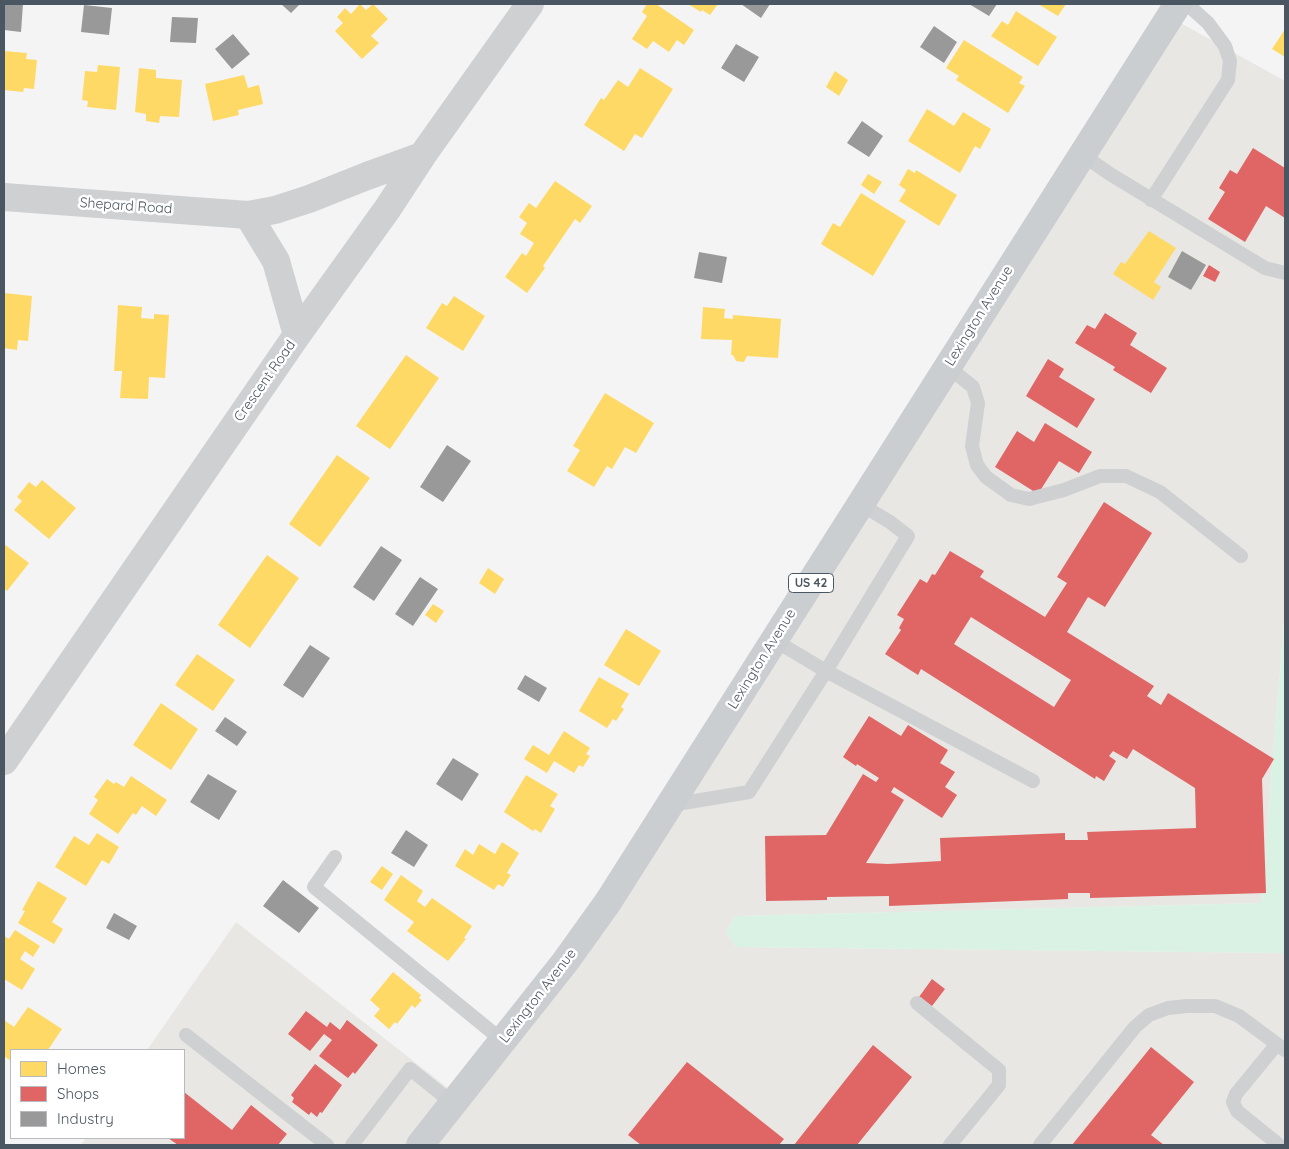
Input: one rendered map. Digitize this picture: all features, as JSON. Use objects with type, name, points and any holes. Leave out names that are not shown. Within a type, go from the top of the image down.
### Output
[{"type":"main road","name":"Lexington Avenue","points":[[420,1145],[594,923],[1178,4]]},
{"type":"street","name":"Crescent Road","points":[[4,761],[297,335],[530,4]]},
{"type":"street","name":"Shepard Road","points":[[4,197],[248,214],[275,210],[309,199],[422,156]]},
{"type":"street","points":[[248,214],[276,261],[297,335]]},
{"type":"lane","points":[[1151,200],[1228,80],[1230,61],[1225,46],[1208,23],[1187,4]]},
{"type":"lane","points":[[1081,154],[1151,200],[1265,268],[1285,273]]},
{"type":"lane","points":[[947,366],[973,387],[978,403],[972,446],[978,465],[986,477],[1011,495],[1029,499],[1064,490],[1100,476],[1126,476],[1160,492],[1241,556]]},
{"type":"lane","points":[[670,805],[749,792],[826,671],[908,536],[890,522],[860,504]]},
{"type":"lane","points":[[774,640],[826,671],[1033,781]]},
{"type":"lane","points":[[335,856],[314,887],[503,1041]]},
{"type":"lane","points":[[917,1003],[999,1070],[999,1085],[950,1145]]},
{"type":"lane","points":[[1040,1145],[1135,1027],[1149,1015],[1168,1008],[1186,1006],[1215,1006],[1239,1016],[1281,1047],[1236,1094],[1233,1102],[1237,1111],[1279,1145]]},
{"type":"lane","points":[[186,1035],[327,1145]]},
{"type":"lane","points":[[352,1145],[410,1069],[454,1104]]},
{"type":"shaded area","points":[[1168,16],[1285,81],[1285,610],[1261,903],[735,916],[726,932],[736,947],[1285,953],[1285,1145],[81,1145],[85,1139],[185,1139],[185,1049],[148,1049],[236,922],[458,1096],[503,1041]]},
{"type":"green space","points":[[1285,611],[1285,953],[736,947],[726,932],[735,916],[1261,903]]},
{"type":"building: Homes","points":[[360,4],[366,10],[373,4],[388,19],[371,36],[379,43],[362,59],[335,31],[343,23],[337,17],[345,8],[351,14]]},
{"type":"building: Homes","points":[[647,4],[656,4],[694,30],[684,45],[677,40],[669,52],[653,41],[647,49],[632,39],[647,16],[642,12]]},
{"type":"building: Homes","points":[[688,4],[718,4],[710,15]]},
{"type":"building: Homes","points":[[1038,4],[1066,4],[1058,16]]},
{"type":"building: Homes","points":[[1016,11],[1057,37],[1038,66],[991,36],[1002,21],[1008,25]]},
{"type":"building: Homes","points":[[1285,29],[1285,57],[1272,49]]},
{"type":"building: Homes","points":[[964,40],[1023,77],[1019,83],[1025,86],[1008,113],[956,80],[959,76],[946,68]]},
{"type":"building: Homes","points":[[4,51],[27,53],[26,59],[37,60],[34,89],[24,88],[23,92],[4,90]]},
{"type":"building: Homes","points":[[98,65],[120,67],[116,110],[87,107],[88,101],[82,100],[85,71],[97,72]]},
{"type":"building: Homes","points":[[139,68],[156,70],[156,78],[182,80],[179,117],[160,116],[159,123],[146,121],[146,114],[135,112]]},
{"type":"building: Homes","points":[[640,68],[673,89],[642,138],[635,134],[624,151],[584,125],[601,98],[604,100],[618,80],[628,87]]},
{"type":"building: Homes","points":[[835,71],[848,80],[839,96],[826,87]]},
{"type":"building: Homes","points":[[244,75],[248,88],[259,85],[263,104],[238,110],[239,115],[213,121],[205,84]]},
{"type":"building: Homes","points":[[927,109],[954,126],[963,112],[991,129],[980,149],[975,146],[960,173],[908,141]]},
{"type":"building: Homes","points":[[908,169],[915,173],[916,170],[957,195],[939,226],[899,201],[906,190],[899,185]]},
{"type":"building: Homes","points":[[868,174],[882,182],[874,194],[861,185]]},
{"type":"building: Homes","points":[[555,181],[592,206],[580,223],[575,219],[527,293],[505,277],[522,253],[526,256],[534,243],[520,234],[527,223],[519,217],[529,203],[536,208]]},
{"type":"building: Homes","points":[[861,193],[906,221],[873,276],[821,244],[833,223],[840,227]]},
{"type":"building: Homes","points":[[1149,231],[1176,248],[1154,282],[1161,287],[1153,300],[1113,274],[1121,262],[1125,264]]},
{"type":"building: Homes","points":[[4,293],[32,296],[28,341],[18,340],[17,350],[4,348]]},
{"type":"building: Homes","points":[[454,296],[485,316],[463,351],[426,328],[442,303],[447,306]]},
{"type":"building: Homes","points":[[118,305],[142,307],[141,318],[154,319],[154,314],[169,315],[165,378],[149,377],[148,399],[120,398],[122,371],[114,371]]},
{"type":"building: Homes","points":[[703,307],[725,309],[724,318],[733,319],[733,315],[781,319],[778,358],[747,356],[744,362],[736,361],[733,355],[731,355],[732,340],[701,339]]},
{"type":"building: Homes","points":[[406,355],[439,378],[390,449],[356,426]]},
{"type":"building: Homes","points":[[605,393],[654,423],[636,453],[625,447],[612,469],[607,466],[594,487],[567,471],[580,450],[573,446]]},
{"type":"building: Homes","points":[[337,455],[370,478],[320,547],[289,524]]},
{"type":"building: Homes","points":[[42,480],[76,508],[49,539],[14,510],[22,501],[17,497],[29,482],[36,487]]},
{"type":"building: Homes","points":[[4,544],[29,563],[7,591],[4,588]]},
{"type":"building: Homes","points":[[267,555],[299,578],[250,648],[218,625]]},
{"type":"building: Homes","points":[[488,568],[504,579],[495,594],[479,583]]},
{"type":"building: Homes","points":[[433,604],[444,611],[436,623],[425,615]]},
{"type":"building: Homes","points":[[626,629],[661,651],[639,686],[604,665]]},
{"type":"building: Homes","points":[[197,654],[235,680],[213,711],[175,685]]},
{"type":"building: Homes","points":[[599,677],[629,694],[621,707],[624,709],[616,721],[613,719],[607,728],[579,711]]},
{"type":"building: Homes","points":[[161,703],[198,729],[171,770],[133,745]]},
{"type":"building: Homes","points":[[564,731],[590,748],[586,754],[590,756],[583,767],[579,765],[574,773],[554,761],[547,773],[524,759],[533,745],[549,755]]},
{"type":"building: Homes","points":[[526,775],[558,794],[550,806],[555,809],[541,833],[535,829],[533,831],[504,812]]},
{"type":"building: Homes","points":[[131,776],[167,800],[156,816],[142,806],[136,815],[133,813],[118,834],[89,814],[98,800],[94,797],[107,779],[114,784],[116,782],[124,787]]},
{"type":"building: Homes","points":[[97,833],[119,847],[109,864],[102,860],[86,886],[55,867],[74,836],[89,845]]},
{"type":"building: Homes","points":[[502,842],[519,853],[507,873],[511,875],[503,887],[498,884],[494,890],[455,866],[465,849],[473,855],[479,844],[495,854]]},
{"type":"building: Homes","points":[[382,866],[393,874],[382,890],[370,882]]},
{"type":"building: Homes","points":[[401,875],[423,891],[417,901],[425,907],[432,898],[472,926],[464,938],[466,939],[448,961],[407,931],[414,922],[384,900]]},
{"type":"building: Homes","points":[[38,881],[67,898],[52,922],[63,929],[54,944],[18,923],[25,911],[22,910]]},
{"type":"building: Homes","points":[[15,930],[40,946],[33,957],[25,951],[20,959],[35,969],[22,990],[4,979],[4,936],[9,939]]},
{"type":"building: Homes","points":[[393,972],[421,995],[419,998],[422,1000],[415,1008],[412,1005],[397,1024],[395,1022],[389,1029],[374,1016],[380,1009],[370,1000]]},
{"type":"building: Homes","points":[[28,1007],[62,1029],[49,1049],[10,1049],[10,1060],[4,1056],[4,1020],[14,1027]]},
{"type":"building: Shops","points":[[1253,148],[1285,168],[1285,218],[1266,206],[1245,242],[1208,219],[1225,192],[1219,188],[1230,170],[1237,174]]},
{"type":"building: Shops","points":[[1209,265],[1220,272],[1215,282],[1203,276]]},
{"type":"building: Shops","points":[[1105,313],[1137,333],[1130,345],[1167,368],[1151,393],[1113,370],[1115,367],[1075,343],[1087,325],[1095,329]]},
{"type":"building: Shops","points":[[1048,359],[1064,369],[1059,377],[1095,399],[1077,428],[1026,396]]},
{"type":"building: Shops","points":[[1045,423],[1092,452],[1079,473],[1059,461],[1038,494],[995,467],[1017,431],[1034,442]]},
{"type":"building: Shops","points":[[1104,502],[1152,533],[1105,607],[1088,597],[1067,632],[1154,686],[1147,696],[1161,705],[1168,693],[1274,759],[1262,779],[1266,893],[1090,898],[1090,893],[1068,893],[1068,899],[889,906],[889,896],[827,897],[827,900],[766,901],[765,836],[826,835],[863,774],[876,782],[879,778],[843,757],[869,716],[901,736],[908,725],[948,750],[940,763],[955,772],[945,787],[957,795],[942,818],[894,787],[891,792],[904,800],[866,863],[888,864],[941,861],[940,838],[1065,833],[1065,840],[1088,840],[1087,832],[1196,828],[1195,788],[1133,749],[1127,759],[1113,751],[1109,756],[1116,761],[1104,781],[1096,776],[1095,779],[921,669],[918,675],[885,654],[901,630],[899,628],[904,619],[897,615],[920,579],[927,583],[932,574],[935,575],[950,551],[984,571],[980,577],[1045,617],[1067,583],[1057,577]],"holes":[[[971,617],[1071,680],[1054,707],[954,644]]]},
{"type":"building: Shops","points":[[932,979],[945,989],[932,1006],[919,997]]},
{"type":"building: Shops","points":[[306,1011],[327,1027],[330,1022],[340,1030],[347,1020],[378,1045],[355,1074],[353,1072],[348,1078],[319,1056],[332,1040],[324,1034],[310,1051],[288,1034]]},
{"type":"building: Shops","points":[[873,1045],[912,1077],[857,1145],[794,1145]]},
{"type":"building: Shops","points":[[1151,1047],[1194,1082],[1151,1135],[1164,1145],[1072,1145]]},
{"type":"building: Shops","points":[[687,1062],[784,1139],[779,1145],[641,1145],[628,1135]]},
{"type":"building: Shops","points":[[315,1064],[342,1085],[317,1117],[311,1112],[309,1115],[292,1102],[294,1098],[291,1095]]},
{"type":"building: Shops","points":[[185,1093],[232,1130],[251,1105],[287,1134],[278,1145],[178,1145],[169,1139],[185,1139]]},
{"type":"building: Industry","points":[[4,4],[23,4],[21,32],[4,30]]},
{"type":"building: Industry","points":[[281,4],[300,4],[291,13]]},
{"type":"building: Industry","points":[[741,4],[770,4],[761,18]]},
{"type":"building: Industry","points":[[969,4],[997,4],[989,16]]},
{"type":"building: Industry","points":[[84,5],[112,8],[109,35],[81,32]]},
{"type":"building: Industry","points":[[172,17],[198,18],[196,43],[170,42]]},
{"type":"building: Industry","points":[[934,26],[957,42],[944,63],[920,47]]},
{"type":"building: Industry","points":[[233,34],[250,54],[232,69],[215,49]]},
{"type":"building: Industry","points":[[736,44],[759,57],[744,82],[721,68]]},
{"type":"building: Industry","points":[[862,121],[883,136],[869,157],[847,143]]},
{"type":"building: Industry","points":[[1182,251],[1206,265],[1191,290],[1168,277]]},
{"type":"building: Industry","points":[[699,252],[727,257],[722,283],[694,278]]},
{"type":"building: Industry","points":[[447,445],[471,461],[443,502],[420,487]]},
{"type":"building: Industry","points":[[381,546],[402,560],[374,601],[353,587]]},
{"type":"building: Industry","points":[[420,577],[438,589],[413,626],[395,614]]},
{"type":"building: Industry","points":[[310,645],[330,658],[303,698],[283,685]]},
{"type":"building: Industry","points":[[525,675],[547,688],[539,702],[517,689]]},
{"type":"building: Industry","points":[[225,717],[247,732],[237,746],[215,731]]},
{"type":"building: Industry","points":[[453,758],[479,774],[462,801],[436,784]]},
{"type":"building: Industry","points":[[208,774],[237,791],[219,820],[190,802]]},
{"type":"building: Industry","points":[[406,830],[428,845],[414,867],[391,853]]},
{"type":"building: Industry","points":[[283,880],[319,908],[299,933],[263,906]]},
{"type":"building: Industry","points":[[114,913],[137,926],[129,940],[106,928]]}]
